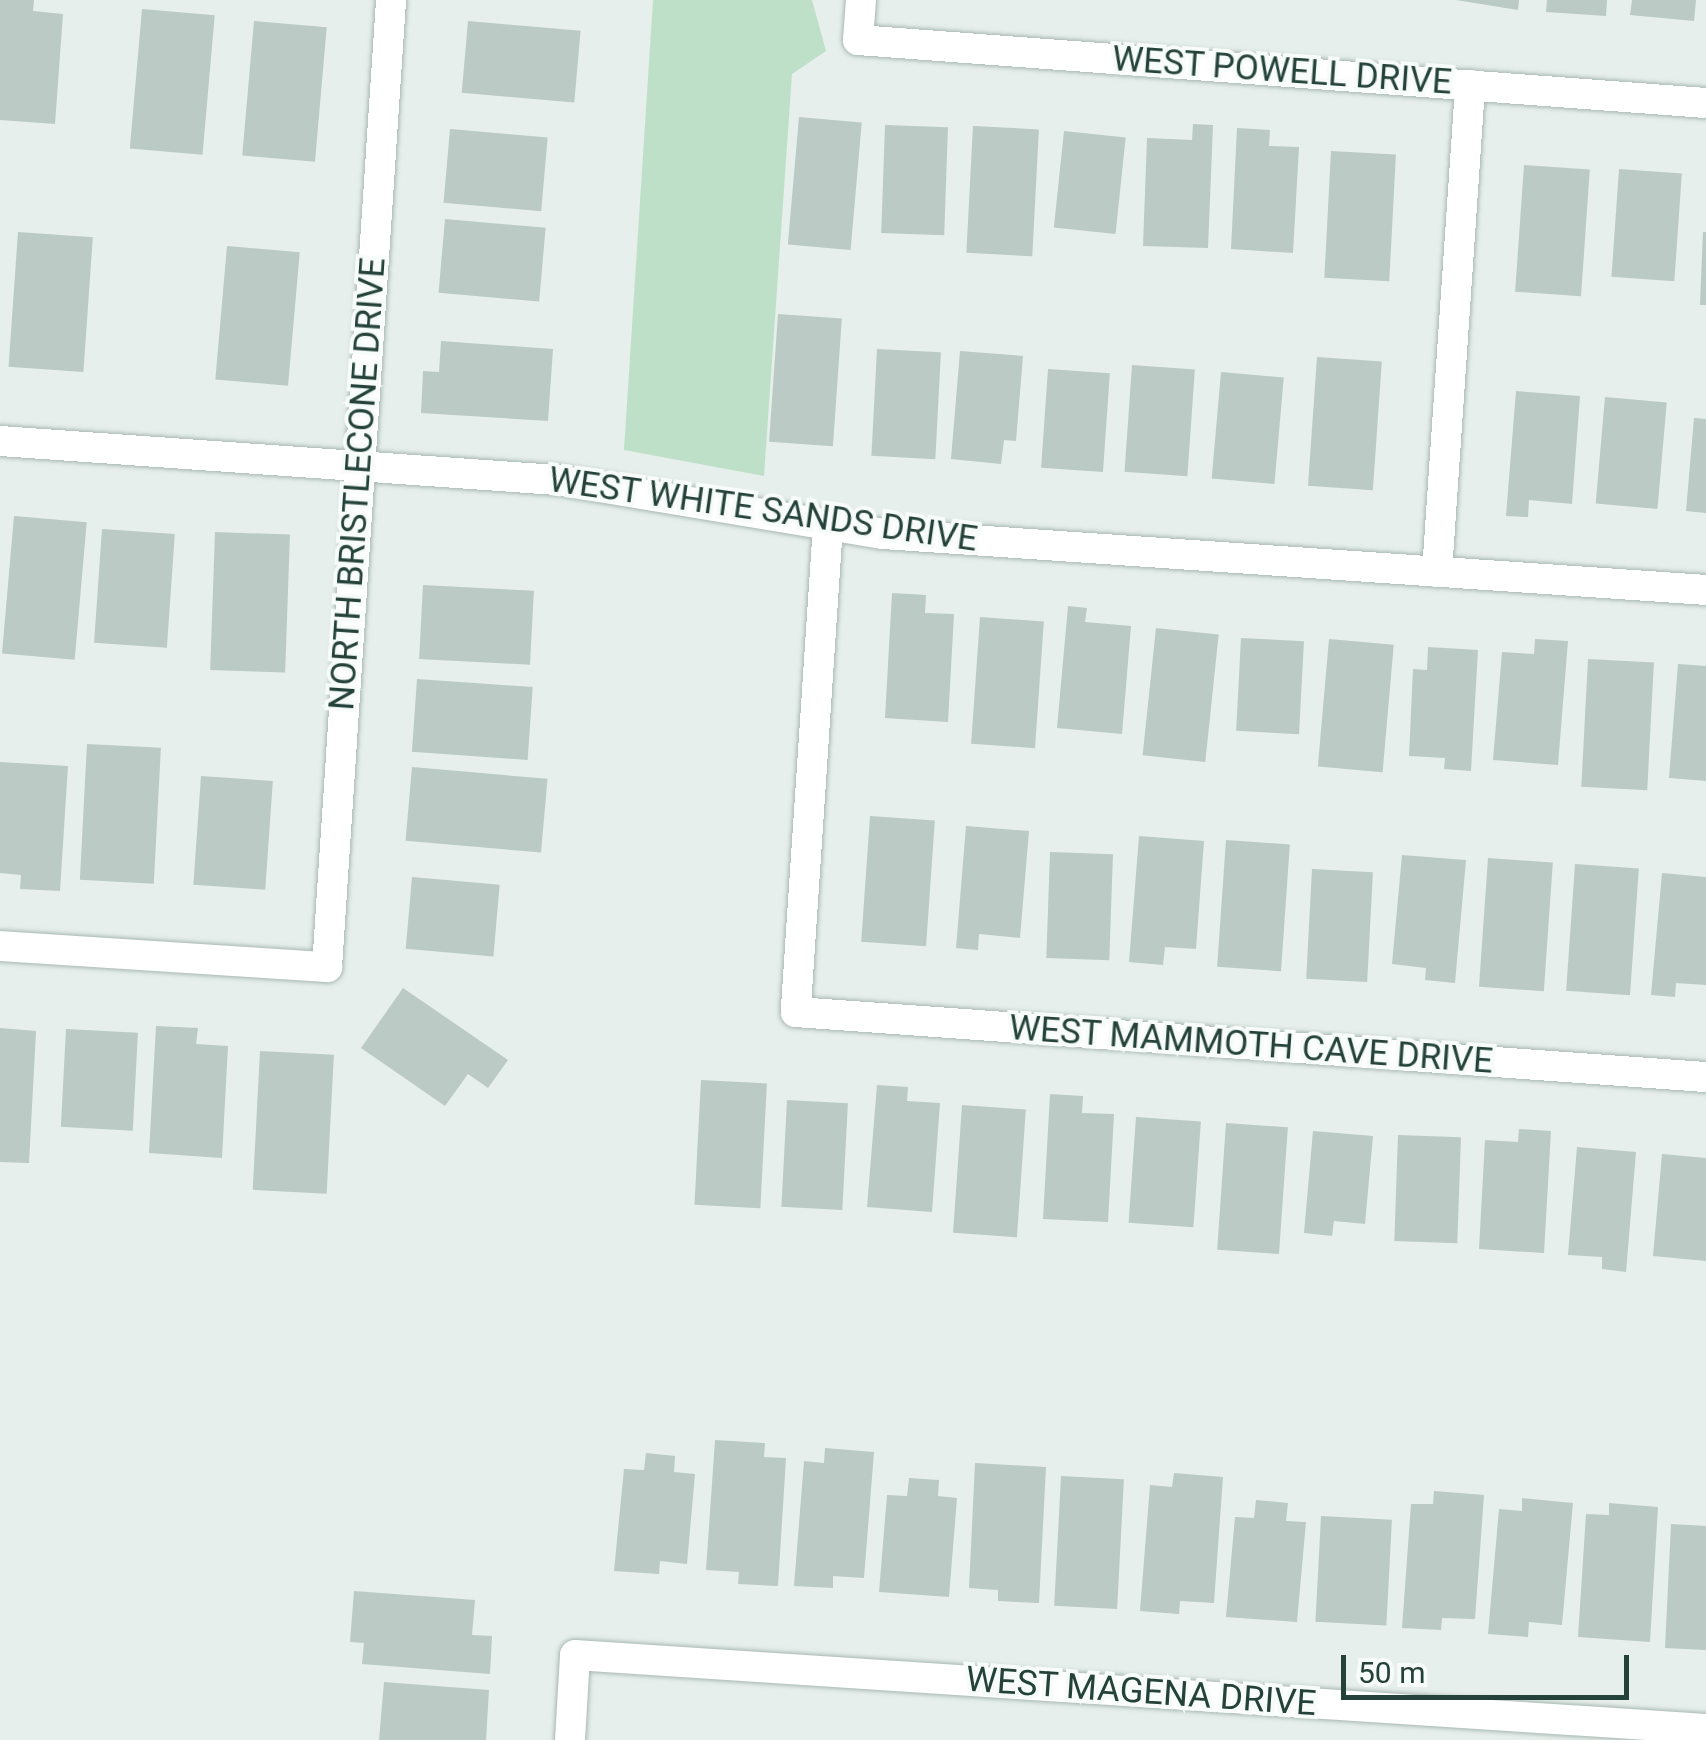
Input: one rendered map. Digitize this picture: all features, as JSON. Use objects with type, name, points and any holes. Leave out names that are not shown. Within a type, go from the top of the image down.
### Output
[{"type":"street","name":"NORTH BRISTLECONE DRIVE","points":[[0,946],[327,968],[392,0]]},
{"type":"street","name":"WEST POWELL DRIVE","points":[[861,0],[858,40],[1706,103]]},
{"type":"street","points":[[1437,572],[1470,85]]},
{"type":"street","name":"WEST WHITE SANDS DRIVE","points":[[0,441],[557,480],[828,525],[1706,590]]},
{"type":"street","name":"WEST MAMMOTH CAVE DRIVE","points":[[828,525],[796,1012],[1706,1077]]},
{"type":"street","name":"WEST MAGENA DRIVE","points":[[570,1740],[575,1655],[1706,1728]]},
{"type":"green space","points":[[653,0],[812,0],[826,51],[792,74],[764,476],[624,450]]},
{"type":"building","points":[[0,0],[34,0],[33,11],[63,14],[55,124],[0,120]]},
{"type":"building","points":[[1456,0],[1519,0],[1518,10]]},
{"type":"building","points":[[1547,0],[1607,0],[1606,16],[1546,12]]},
{"type":"building","points":[[1632,0],[1696,0],[1694,21],[1630,15]]},
{"type":"building","points":[[142,9],[215,15],[203,155],[130,148]]},
{"type":"building","points":[[254,21],[327,27],[315,162],[242,155]]},
{"type":"building","points":[[468,21],[581,31],[574,103],[462,93]]},
{"type":"building","points":[[799,117],[862,122],[851,250],[788,245]]},
{"type":"building","points":[[1193,124],[1213,125],[1208,248],[1143,246],[1147,138],[1192,140]]},
{"type":"building","points":[[885,125],[948,127],[944,235],[881,233]]},
{"type":"building","points":[[973,126],[1039,129],[1032,256],[966,253]]},
{"type":"building","points":[[1237,128],[1270,130],[1269,146],[1299,147],[1293,253],[1231,249]]},
{"type":"building","points":[[450,129],[548,138],[541,211],[444,203]]},
{"type":"building","points":[[1064,131],[1126,137],[1116,234],[1054,227]]},
{"type":"building","points":[[1331,151],[1396,154],[1389,281],[1324,278]]},
{"type":"building","points":[[1524,165],[1590,170],[1581,296],[1515,292]]},
{"type":"building","points":[[1619,169],[1682,173],[1674,281],[1611,277]]},
{"type":"building","points":[[445,219],[546,228],[539,302],[439,293]]},
{"type":"building","points":[[18,232],[93,237],[83,372],[9,367]]},
{"type":"building","points":[[1703,232],[1706,305],[1700,305]]},
{"type":"building","points":[[227,246],[300,252],[288,386],[215,379]]},
{"type":"building","points":[[778,314],[842,318],[833,446],[769,442]]},
{"type":"building","points":[[441,341],[553,349],[548,421],[421,413],[423,371],[439,372]]},
{"type":"building","points":[[877,349],[941,352],[935,459],[871,456]]},
{"type":"building","points":[[960,351],[1023,356],[1016,441],[1004,440],[1001,464],[951,459]]},
{"type":"building","points":[[1317,357],[1382,362],[1373,490],[1308,486]]},
{"type":"building","points":[[1132,365],[1195,369],[1187,476],[1125,472]]},
{"type":"building","points":[[1048,369],[1110,373],[1103,472],[1041,468]]},
{"type":"building","points":[[1221,372],[1284,377],[1274,484],[1212,479]]},
{"type":"building","points":[[1516,391],[1580,396],[1572,504],[1529,500],[1528,517],[1506,516]]},
{"type":"building","points":[[1605,397],[1667,402],[1657,509],[1596,504]]},
{"type":"building","points":[[1694,418],[1706,419],[1706,513],[1686,511]]},
{"type":"building","points":[[14,516],[87,522],[75,660],[2,653]]},
{"type":"building","points":[[102,529],[175,534],[167,648],[94,643]]},
{"type":"building","points":[[215,532],[290,535],[285,673],[210,670]]},
{"type":"building","points":[[423,585],[534,591],[530,665],[419,659]]},
{"type":"building","points":[[892,593],[926,595],[925,613],[954,614],[948,722],[885,718]]},
{"type":"building","points":[[1068,606],[1087,608],[1085,622],[1131,626],[1122,734],[1057,728]]},
{"type":"building","points":[[980,617],[1044,621],[1035,748],[971,744]]},
{"type":"building","points":[[1156,628],[1219,635],[1205,762],[1143,755]]},
{"type":"building","points":[[1241,638],[1304,641],[1299,734],[1236,731]]},
{"type":"building","points":[[1329,639],[1394,645],[1383,772],[1318,767]]},
{"type":"building","points":[[1535,639],[1568,641],[1558,765],[1493,760],[1502,652],[1534,654]]},
{"type":"building","points":[[1428,647],[1478,650],[1471,771],[1444,769],[1445,758],[1409,756],[1413,669],[1427,670]]},
{"type":"building","points":[[1588,659],[1654,662],[1647,790],[1581,787]]},
{"type":"building","points":[[1678,664],[1706,666],[1706,781],[1669,778]]},
{"type":"building","points":[[417,679],[533,687],[528,760],[412,752]]},
{"type":"building","points":[[87,744],[161,748],[154,884],[80,880]]},
{"type":"building","points":[[0,762],[68,766],[60,891],[20,889],[21,875],[0,873]]},
{"type":"building","points":[[412,767],[547,779],[541,853],[406,841]]},
{"type":"building","points":[[201,776],[273,781],[265,890],[193,885]]},
{"type":"building","points":[[870,816],[935,821],[926,946],[861,942]]},
{"type":"building","points":[[966,826],[1029,831],[1020,938],[979,934],[978,950],[956,948]]},
{"type":"building","points":[[1139,836],[1204,841],[1196,949],[1165,947],[1163,965],[1129,962]]},
{"type":"building","points":[[1226,840],[1290,844],[1281,971],[1217,967]]},
{"type":"building","points":[[1050,852],[1113,854],[1109,960],[1046,958]]},
{"type":"building","points":[[1402,855],[1466,860],[1455,983],[1425,980],[1426,968],[1392,964]]},
{"type":"building","points":[[1488,858],[1553,863],[1544,991],[1479,987]]},
{"type":"building","points":[[1575,864],[1639,868],[1630,995],[1566,991]]},
{"type":"building","points":[[1312,869],[1373,872],[1367,982],[1306,979]]},
{"type":"building","points":[[1662,873],[1706,877],[1706,985],[1676,983],[1675,997],[1651,995]]},
{"type":"building","points":[[412,877],[500,885],[493,956],[406,949]]},
{"type":"building","points":[[403,988],[508,1060],[488,1088],[468,1074],[445,1106],[361,1048]]},
{"type":"building","points":[[156,1026],[198,1028],[196,1044],[228,1046],[222,1158],[149,1153]]},
{"type":"building","points":[[0,1028],[36,1031],[29,1163],[0,1162]]},
{"type":"building","points":[[66,1029],[138,1033],[133,1131],[61,1127]]},
{"type":"building","points":[[260,1051],[334,1055],[327,1194],[253,1190]]},
{"type":"building","points":[[701,1080],[767,1083],[760,1208],[694,1205]]},
{"type":"building","points":[[877,1085],[908,1087],[907,1101],[940,1103],[932,1212],[867,1207]]},
{"type":"building","points":[[1050,1094],[1083,1096],[1082,1113],[1114,1114],[1108,1222],[1043,1219]]},
{"type":"building","points":[[787,1100],[848,1103],[842,1210],[781,1207]]},
{"type":"building","points":[[962,1105],[1026,1109],[1017,1237],[953,1233]]},
{"type":"building","points":[[1136,1117],[1201,1122],[1193,1227],[1129,1223]]},
{"type":"building","points":[[1226,1123],[1288,1127],[1279,1254],[1217,1250]]},
{"type":"building","points":[[1519,1129],[1551,1131],[1544,1253],[1479,1249],[1485,1140],[1518,1142]]},
{"type":"building","points":[[1313,1131],[1373,1136],[1365,1224],[1334,1221],[1332,1236],[1304,1233]]},
{"type":"building","points":[[1398,1135],[1461,1137],[1457,1243],[1394,1241]]},
{"type":"building","points":[[1577,1147],[1636,1152],[1626,1272],[1602,1269],[1602,1257],[1568,1255]]},
{"type":"building","points":[[1662,1154],[1706,1158],[1706,1261],[1653,1256]]},
{"type":"building","points":[[715,1440],[765,1443],[764,1457],[786,1458],[778,1586],[738,1584],[739,1572],[706,1570]]},
{"type":"building","points":[[825,1448],[874,1452],[864,1578],[833,1576],[833,1588],[794,1586],[804,1461],[824,1463]]},
{"type":"building","points":[[646,1453],[675,1456],[674,1472],[695,1474],[687,1564],[660,1561],[659,1574],[614,1571],[624,1469],[644,1470]]},
{"type":"building","points":[[975,1463],[1046,1467],[1039,1603],[998,1601],[998,1590],[969,1588]]},
{"type":"building","points":[[1174,1473],[1223,1477],[1214,1603],[1180,1601],[1179,1614],[1140,1611],[1150,1485],[1172,1487]]},
{"type":"building","points":[[1061,1476],[1124,1479],[1117,1609],[1054,1606]]},
{"type":"building","points":[[909,1478],[939,1480],[938,1496],[957,1498],[949,1597],[879,1592],[887,1495],[907,1496]]},
{"type":"building","points":[[1434,1491],[1484,1495],[1475,1619],[1442,1618],[1441,1630],[1402,1628],[1411,1504],[1433,1504]]},
{"type":"building","points":[[1522,1498],[1573,1503],[1562,1625],[1529,1622],[1528,1637],[1488,1634],[1499,1509],[1522,1511]]},
{"type":"building","points":[[1256,1500],[1288,1503],[1286,1521],[1306,1522],[1297,1622],[1226,1617],[1235,1517],[1254,1518]]},
{"type":"building","points":[[1609,1503],[1658,1507],[1650,1642],[1578,1637],[1586,1514],[1609,1515]]},
{"type":"building","points":[[1321,1516],[1392,1520],[1386,1626],[1315,1622]]},
{"type":"building","points":[[1671,1524],[1706,1526],[1706,1650],[1665,1648]]},
{"type":"building","points":[[354,1591],[475,1600],[472,1635],[492,1636],[490,1674],[362,1664],[364,1643],[350,1642]]},
{"type":"building","points":[[384,1682],[489,1690],[486,1740],[379,1740]]}]
